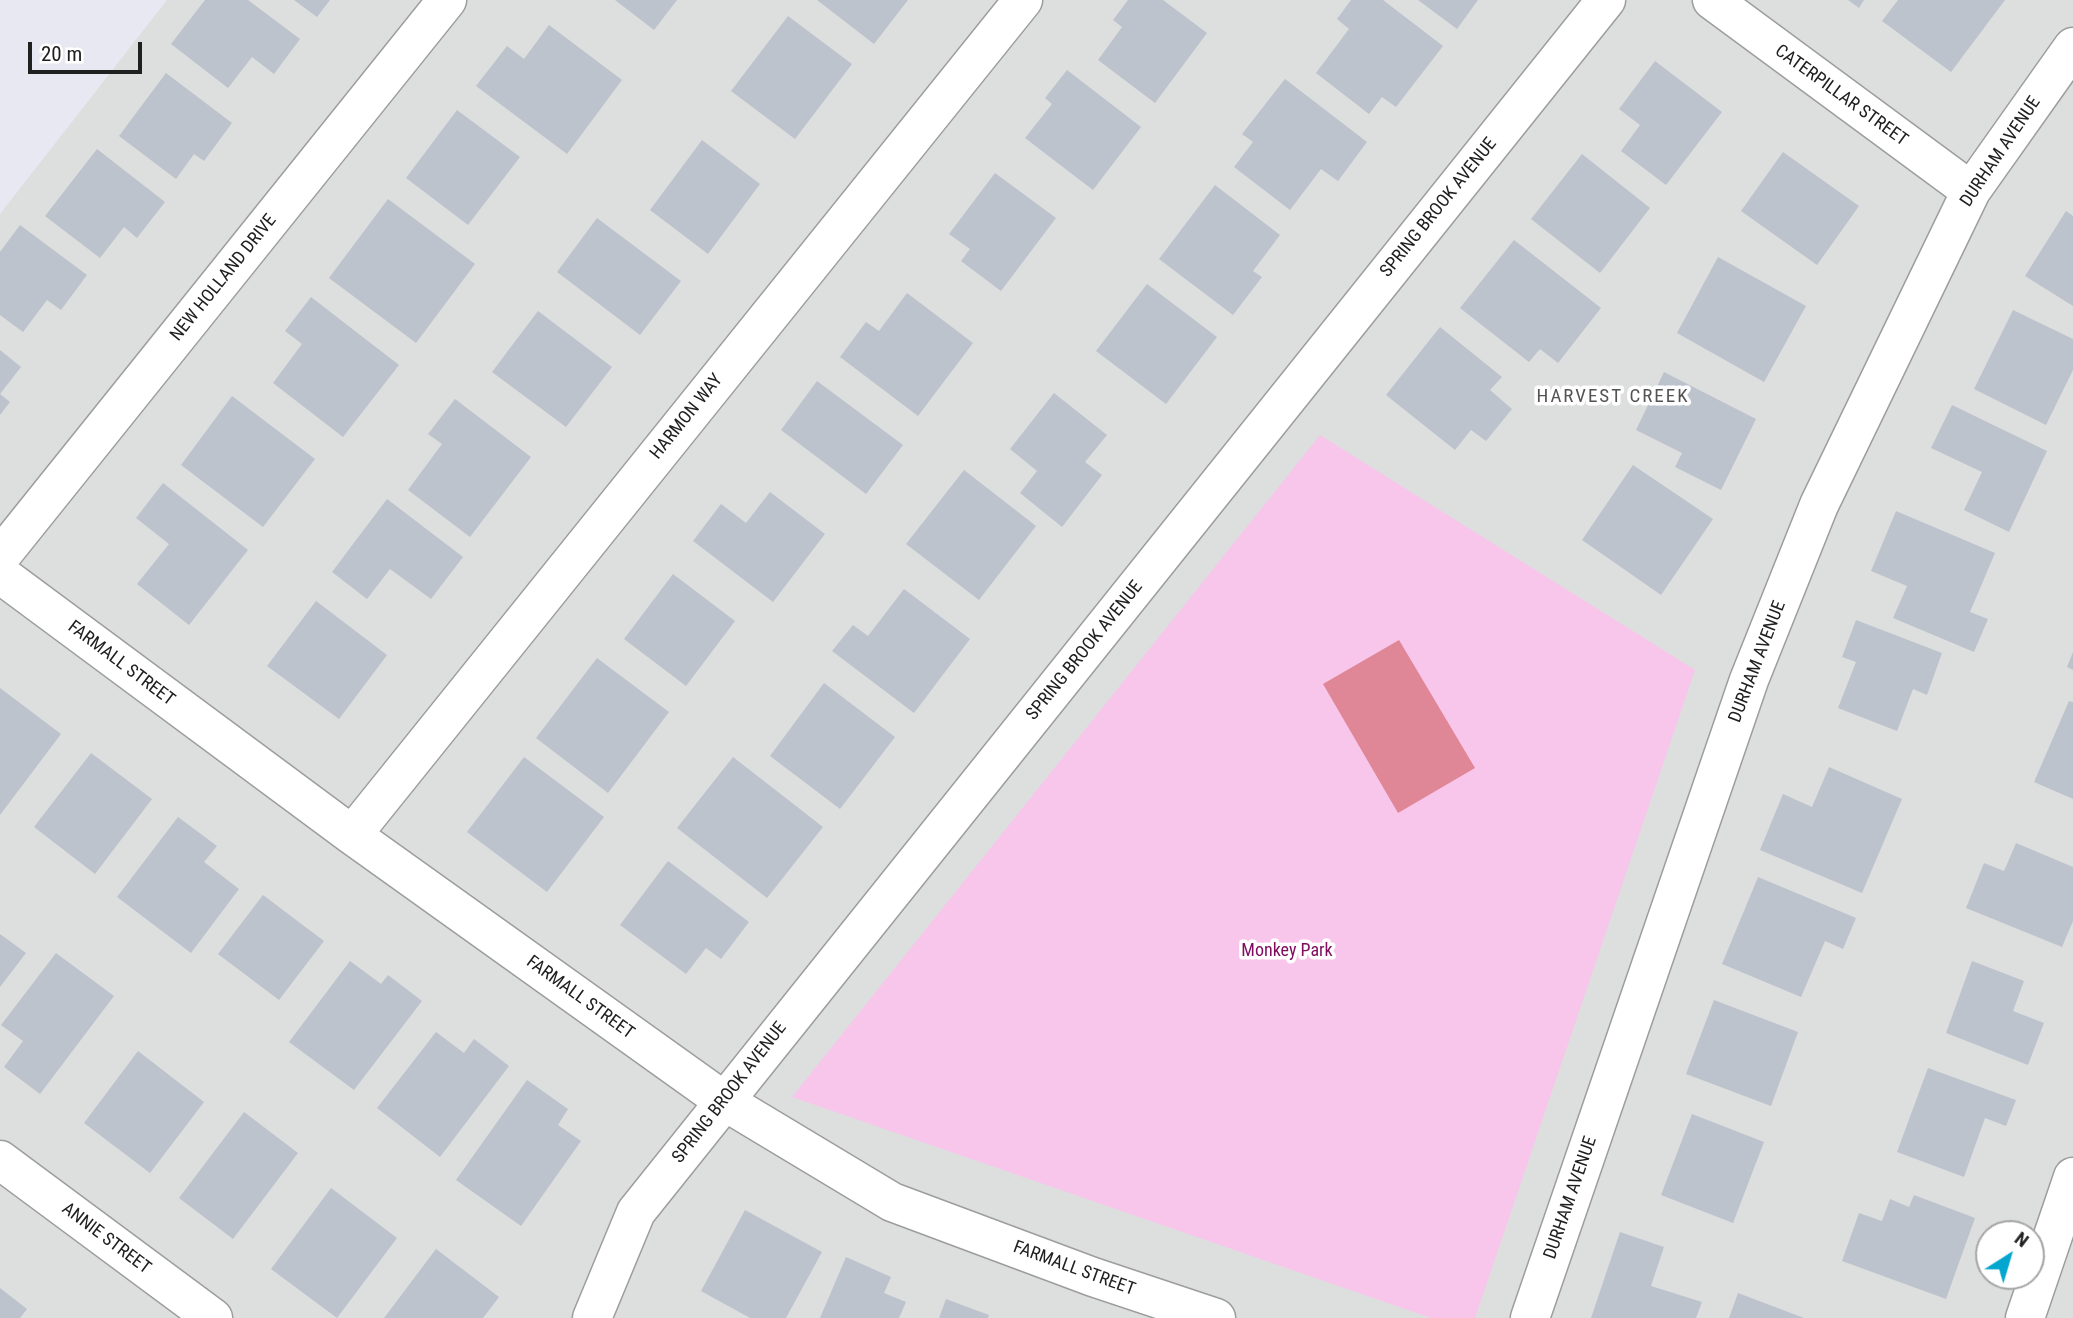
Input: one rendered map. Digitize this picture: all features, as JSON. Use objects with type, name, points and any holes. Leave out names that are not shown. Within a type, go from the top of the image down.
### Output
[{"type":"street","name":"NEW HOLLAND DRIVE","points":[[0,557],[447,0]]},
{"type":"street","name":"HARMON WAY","points":[[352,835],[1023,0]]},
{"type":"street","name":"SPRING BROOK AVENUE","points":[[592,1318],[636,1212],[1605,0]]},
{"type":"street","name":"CATERPILLAR STREET","points":[[1712,0],[1971,191]]},
{"type":"street","name":"DURHAM AVENUE","points":[[1530,1318],[1749,680],[1819,505],[1971,191],[2073,47]]},
{"type":"street","name":"FARMALL STREET","points":[[0,574],[352,835],[723,1101],[892,1202],[1093,1277],[1216,1318]]},
{"type":"street","name":"ANNIE STREET","points":[[0,1160],[213,1318]]},
{"type":"street","points":[[2025,1318],[2073,1177]]},
{"type":"shaded area","points":[[167,0],[2073,0],[2073,1318],[0,1318],[0,214]]},
{"type":"shaded area","points":[[1399,640],[1475,768],[1398,813],[1323,684]]},
{"type":"green space","name":"Monkey Park","points":[[1320,435],[1695,670],[1475,1318],[1431,1318],[792,1097]]},
{"type":"building","points":[[205,0],[248,0],[300,39],[274,74],[252,57],[228,88],[171,44]]},
{"type":"building","points":[[294,0],[330,0],[317,17]]},
{"type":"building","points":[[615,0],[677,0],[654,30]]},
{"type":"building","points":[[817,0],[908,0],[874,44]]},
{"type":"building","points":[[1128,0],[1163,0],[1207,33],[1155,103],[1098,60],[1122,27],[1113,20]]},
{"type":"building","points":[[1351,0],[1383,0],[1443,46],[1396,107],[1382,97],[1369,114],[1316,73],[1349,29],[1337,19]]},
{"type":"building","points":[[1418,0],[1478,0],[1457,29]]},
{"type":"building","points":[[1848,0],[1864,0],[1859,8]]},
{"type":"building","points":[[1898,0],[2005,0],[1951,72],[1882,21]]},
{"type":"building","points":[[788,16],[852,64],[795,139],[731,91]]},
{"type":"building","points":[[549,25],[622,80],[567,154],[476,86],[507,46],[524,59]]},
{"type":"building","points":[[1655,61],[1722,112],[1666,185],[1621,151],[1640,125],[1619,109]]},
{"type":"building","points":[[1067,70],[1141,127],[1093,190],[1025,138],[1052,104],[1045,98]]},
{"type":"building","points":[[166,73],[232,123],[204,161],[194,154],[176,179],[119,136]]},
{"type":"building","points":[[1285,79],[1367,142],[1338,181],[1321,169],[1290,210],[1234,167],[1253,142],[1242,134]]},
{"type":"building","points":[[457,110],[520,157],[468,225],[406,178]]},
{"type":"building","points":[[702,140],[760,184],[708,254],[650,210]]},
{"type":"building","points":[[97,149],[165,202],[137,238],[124,227],[100,258],[45,216]]},
{"type":"building","points":[[1783,152],[1859,206],[1817,265],[1741,211]]},
{"type":"building","points":[[1582,154],[1650,208],[1600,273],[1531,219]]},
{"type":"building","points":[[995,173],[1056,218],[1001,291],[961,261],[970,249],[949,234]]},
{"type":"building","points":[[1215,185],[1280,235],[1253,271],[1262,277],[1233,315],[1159,259]]},
{"type":"building","points":[[388,199],[475,264],[416,343],[329,278]]},
{"type":"building","points":[[2066,211],[2073,216],[2073,306],[2025,276]]},
{"type":"building","points":[[597,218],[681,281],[640,335],[557,272]]},
{"type":"building","points":[[20,225],[87,275],[61,310],[47,300],[23,332],[0,315],[0,252]]},
{"type":"building","points":[[1514,240],[1601,308],[1558,363],[1540,349],[1529,362],[1460,308]]},
{"type":"building","points":[[1718,257],[1806,306],[1764,382],[1677,333]]},
{"type":"building","points":[[1147,284],[1217,337],[1166,404],[1096,351]]},
{"type":"building","points":[[907,293],[973,343],[918,416],[840,357],[866,322],[879,331]]},
{"type":"building","points":[[311,297],[399,365],[343,437],[273,383],[302,344],[285,331]]},
{"type":"building","points":[[2013,310],[2073,339],[2073,370],[2046,425],[1974,389]]},
{"type":"building","points":[[538,311],[612,367],[566,427],[492,372]]},
{"type":"building","points":[[1440,327],[1502,377],[1490,390],[1512,409],[1486,441],[1471,430],[1455,450],[1386,395]]},
{"type":"building","points":[[0,350],[21,367],[0,394]]},
{"type":"building","points":[[1664,372],[1756,419],[1721,490],[1675,467],[1682,453],[1636,430]]},
{"type":"building","points":[[817,381],[903,445],[866,494],[781,430]]},
{"type":"building","points":[[1054,393],[1107,435],[1085,462],[1102,475],[1062,527],[1020,493],[1037,471],[1010,449]]},
{"type":"building","points":[[0,394],[10,402],[0,415]]},
{"type":"building","points":[[232,396],[315,459],[263,527],[181,465]]},
{"type":"building","points":[[455,399],[531,457],[470,537],[408,490],[442,444],[428,434]]},
{"type":"building","points":[[1952,405],[2047,451],[2009,532],[1964,510],[1982,472],[1931,448]]},
{"type":"building","points":[[1633,465],[1713,519],[1661,595],[1582,540]]},
{"type":"building","points":[[964,470],[1036,526],[979,600],[906,544]]},
{"type":"building","points":[[163,483],[248,550],[189,625],[137,584],[169,544],[136,518]]},
{"type":"building","points":[[770,492],[825,534],[773,602],[693,541],[721,504],[746,523]]},
{"type":"building","points":[[387,499],[463,557],[431,599],[390,569],[367,599],[332,572]]},
{"type":"building","points":[[1896,511],[1995,553],[1970,612],[1988,619],[1974,652],[1893,618],[1907,586],[1871,571]]},
{"type":"building","points":[[673,574],[735,621],[686,686],[624,639]]},
{"type":"building","points":[[904,589],[970,639],[914,713],[832,651],[853,625],[868,636]]},
{"type":"building","points":[[316,601],[387,655],[339,719],[267,666]]},
{"type":"building","points":[[1856,620],[1942,653],[1927,695],[1913,689],[1897,731],[1838,708],[1856,662],[1842,657]]},
{"type":"building","points":[[2073,652],[2073,670],[2067,667]]},
{"type":"building","points":[[597,658],[669,712],[608,793],[536,738]]},
{"type":"building","points":[[824,683],[895,737],[840,809],[770,756]]},
{"type":"building","points":[[0,688],[61,734],[0,815]]},
{"type":"building","points":[[2069,701],[2073,702],[2073,799],[2034,782]]},
{"type":"building","points":[[91,753],[152,799],[95,874],[34,827]]},
{"type":"building","points":[[524,757],[604,817],[547,892],[467,832]]},
{"type":"building","points":[[733,757],[823,827],[767,898],[677,828]]},
{"type":"building","points":[[1829,767],[1902,799],[1862,893],[1760,850],[1783,794],[1812,807]]},
{"type":"building","points":[[178,817],[217,846],[204,862],[239,889],[191,953],[117,897]]},
{"type":"building","points":[[2016,843],[2073,867],[2073,921],[2062,947],[1966,908],[1984,863],[2004,871]]},
{"type":"building","points":[[668,861],[749,922],[721,959],[706,948],[686,974],[620,925]]},
{"type":"building","points":[[1758,877],[1856,918],[1843,949],[1825,941],[1801,997],[1722,964]]},
{"type":"building","points":[[263,895],[324,941],[279,1000],[218,954]]},
{"type":"building","points":[[0,934],[26,953],[0,987]]},
{"type":"building","points":[[56,953],[114,996],[40,1094],[4,1067],[23,1041],[1,1025]]},
{"type":"building","points":[[350,961],[381,984],[388,975],[422,1001],[354,1090],[289,1042]]},
{"type":"building","points":[[1972,961],[2024,981],[2013,1011],[2044,1023],[2028,1065],[1946,1033]]},
{"type":"building","points":[[1714,1000],[1798,1032],[1771,1106],[1686,1074]]},
{"type":"building","points":[[436,1032],[464,1053],[474,1039],[509,1066],[440,1157],[377,1108]]},
{"type":"building","points":[[138,1051],[204,1102],[150,1173],[84,1123]]},
{"type":"building","points":[[1928,1068],[2016,1100],[2006,1126],[1985,1118],[1964,1177],[1897,1152]]},
{"type":"building","points":[[527,1080],[568,1109],[558,1125],[581,1141],[521,1226],[456,1180]]},
{"type":"building","points":[[244,1112],[298,1153],[233,1239],[179,1198]]},
{"type":"building","points":[[1692,1114],[1764,1142],[1733,1223],[1661,1195]]},
{"type":"building","points":[[331,1188],[397,1238],[337,1318],[271,1269]]},
{"type":"building","points":[[1914,1195],[1975,1218],[1946,1299],[1842,1261],[1859,1213],[1882,1221],[1890,1199],[1909,1207]]},
{"type":"building","points":[[745,1210],[822,1252],[786,1318],[750,1318],[701,1291]]},
{"type":"building","points":[[1620,1232],[1664,1247],[1651,1286],[1702,1302],[1696,1318],[1591,1318]]},
{"type":"building","points":[[436,1249],[499,1297],[483,1318],[384,1318]]},
{"type":"building","points":[[846,1257],[891,1277],[884,1293],[906,1302],[899,1318],[820,1318]]},
{"type":"building","points":[[0,1288],[27,1309],[20,1318],[0,1318]]},
{"type":"building","points":[[1738,1293],[1804,1318],[1729,1318]]},
{"type":"building","points":[[946,1299],[989,1315],[988,1318],[939,1318]]},
{"type":"district","name":"HARVEST CREEK","points":[[1613,397]]}]
